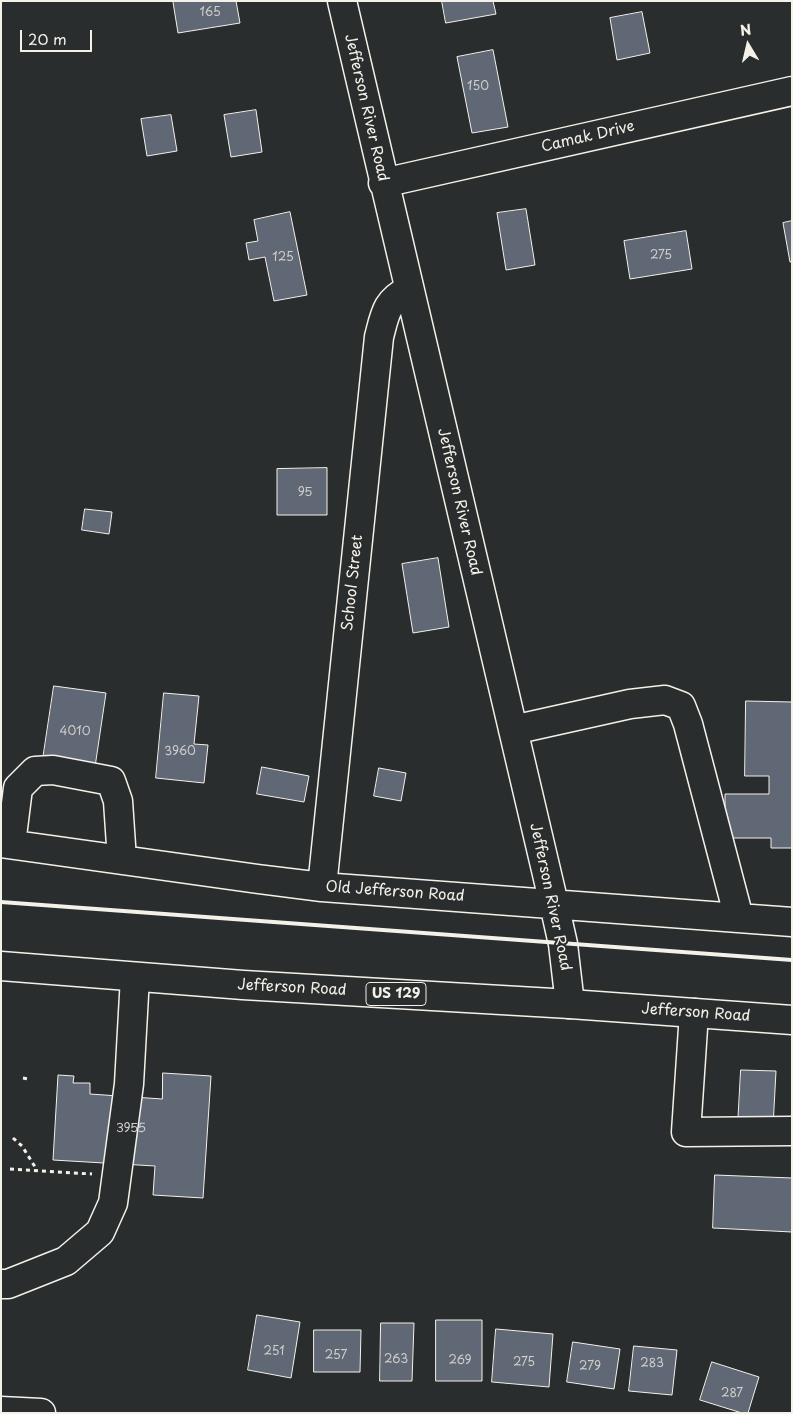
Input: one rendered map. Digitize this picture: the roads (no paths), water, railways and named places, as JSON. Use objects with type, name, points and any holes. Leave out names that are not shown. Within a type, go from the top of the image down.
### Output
[{"type":"main road","name":"Jefferson River Road","points":[[342,1],[383,183],[554,904],[563,944],[570,1004]]},
{"type":"main road","name":"Camak Drive","points":[[383,183],[792,91]]},
{"type":"main road","name":"School Street","points":[[322,887],[379,337],[385,312],[391,302],[398,295],[409,290]]},
{"type":"main road","points":[[513,730],[630,704],[665,700],[681,706],[688,724],[739,918]]},
{"type":"main road","points":[[6,843],[18,788],[35,771],[52,770],[111,782],[118,801],[122,860]]},
{"type":"main road","name":"Old Jefferson Road","points":[[6,843],[322,887],[792,922]]},
{"type":"main road","name":"Jefferson Road","points":[[1,966],[243,985],[570,1004],[792,1020]]},
{"type":"main road","points":[[1,1284],[8,1284],[66,1261],[100,1232],[113,1203],[128,1084],[135,977]]},
{"type":"main road","points":[[694,1013],[686,1132],[792,1132]]},
{"type":"main road","points":[[1,1411],[41,1413]]},
{"type":"railway","points":[[1,902],[792,960]]}]
